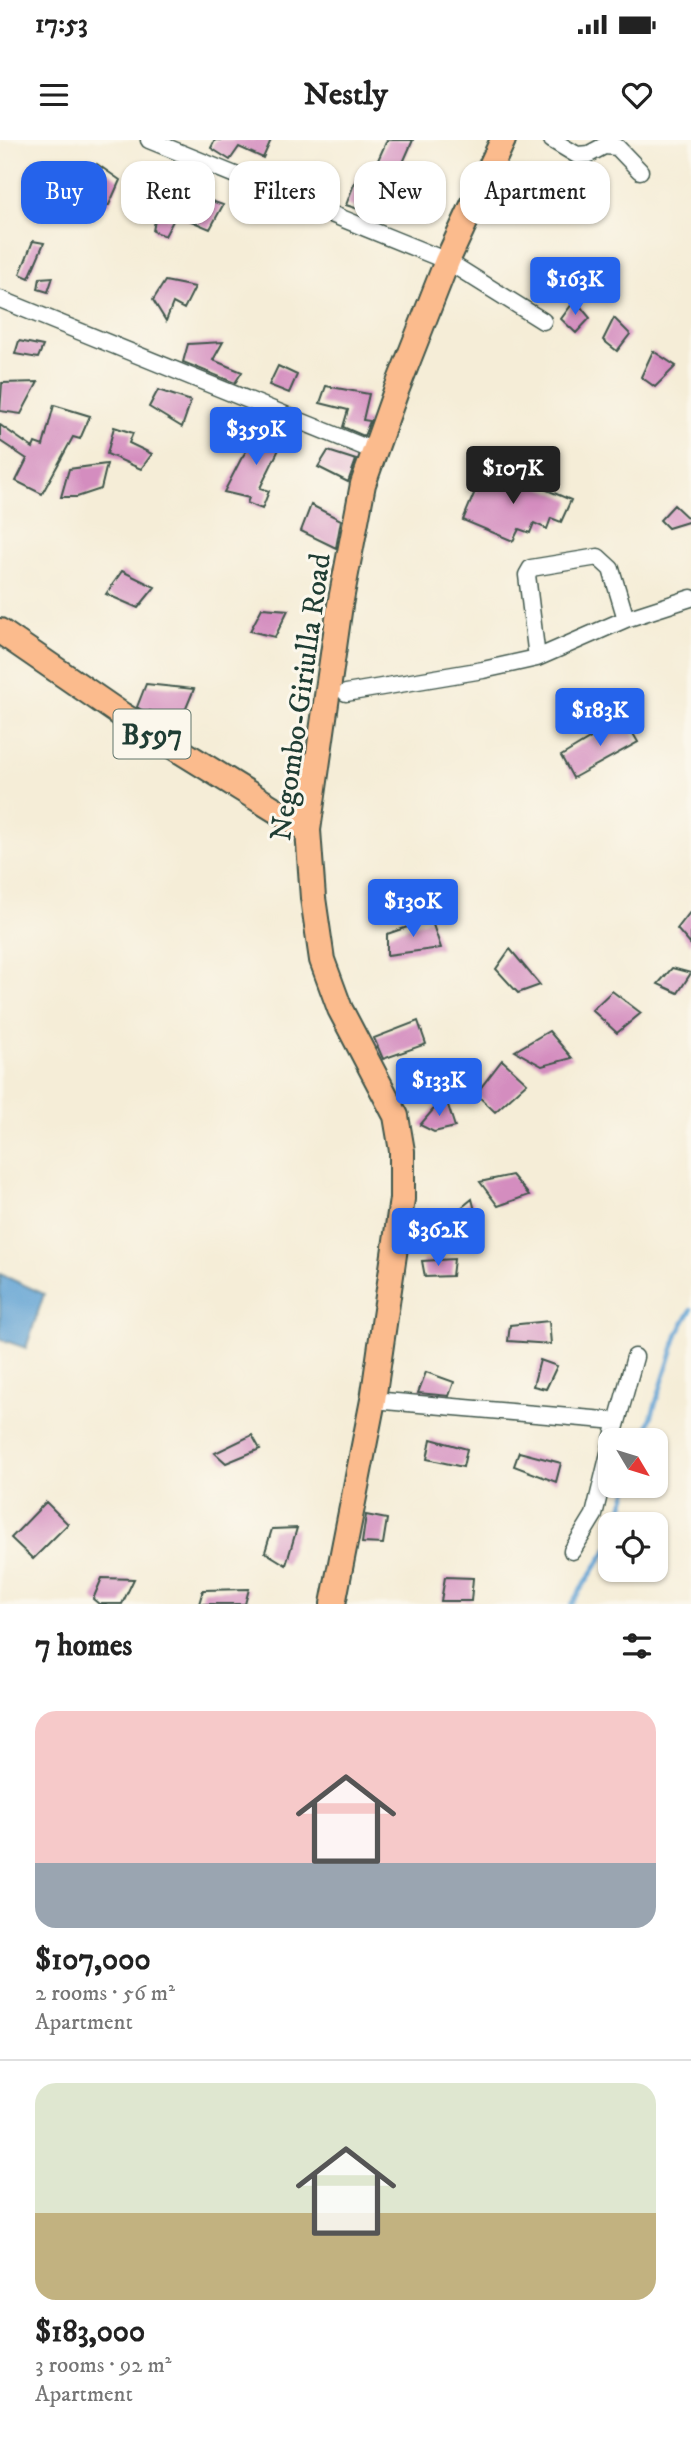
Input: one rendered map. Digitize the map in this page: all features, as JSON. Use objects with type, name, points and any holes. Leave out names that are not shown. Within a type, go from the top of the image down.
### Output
[{"type":"main road","name":"Negombo-Giriulla Road","points":[[333,1604],[373,1400],[402,1199],[402,1152],[396,1116],[340,1009],[322,960],[313,898],[308,830],[340,605],[363,484],[447,261],[503,140]]},
{"type":"main road","name":"B597","points":[[0,631],[122,715],[308,830]]},
{"type":"street","points":[[149,140],[447,261],[543,321]]},
{"type":"street","points":[[552,140],[577,155],[589,154],[604,146],[617,147],[640,171]]},
{"type":"street","points":[[0,299],[374,451]]},
{"type":"street","points":[[537,658],[527,575],[531,568],[598,557],[611,569],[626,619]]},
{"type":"street","points":[[346,692],[483,670],[537,658],[626,619],[691,598]]},
{"type":"street","points":[[615,1428],[635,1357]]},
{"type":"street","points":[[373,1400],[617,1421]]},
{"type":"street","points":[[572,1551],[594,1515],[598,1498]]},
{"type":"water","points":[[0,1274],[44,1294],[26,1348],[0,1339]]},
{"type":"building","points":[[215,140],[271,140],[263,158],[239,147],[230,160],[211,148]]},
{"type":"building","points":[[387,140],[413,140],[404,161],[378,161]]},
{"type":"building","points":[[107,171],[120,180],[107,205]]},
{"type":"building","points":[[354,184],[354,208],[346,205]]},
{"type":"building","points":[[215,202],[223,205],[215,220]]},
{"type":"building","points":[[154,224],[171,224],[165,236],[153,231]]},
{"type":"building","points":[[198,224],[213,224],[210,229]]},
{"type":"building","points":[[33,241],[44,243],[29,278],[20,274]]},
{"type":"building","points":[[53,277],[48,292],[38,289],[40,278]]},
{"type":"building","points":[[165,281],[195,287],[184,309],[173,303],[166,321],[153,300]]},
{"type":"building","points":[[575,300],[590,318],[576,333],[561,319]]},
{"type":"building","points":[[614,318],[630,334],[617,351],[603,340]]},
{"type":"building","points":[[19,341],[43,346],[38,358],[15,354]]},
{"type":"building","points":[[223,342],[213,360],[242,372],[235,383],[183,362],[188,344]]},
{"type":"building","points":[[653,351],[676,366],[655,387],[641,377]]},
{"type":"building","points":[[278,366],[297,375],[289,393],[269,385]]},
{"type":"building","points":[[38,382],[21,414],[0,411],[2,383]]},
{"type":"building","points":[[326,386],[369,394],[363,420],[370,421],[364,436],[343,427],[348,410],[320,403]]},
{"type":"building","points":[[158,390],[191,401],[182,427],[149,407]]},
{"type":"building","points":[[54,405],[90,416],[80,439],[73,437],[42,494],[16,481],[27,459],[0,441],[0,425],[33,448],[35,443],[43,446]]},
{"type":"building","points":[[263,426],[287,433],[260,488],[269,491],[262,509],[247,503],[249,498],[224,492],[241,459]]},
{"type":"building","points":[[114,427],[133,433],[129,443],[152,454],[141,469],[107,454]]},
{"type":"building","points":[[328,451],[356,460],[348,482],[318,467]]},
{"type":"building","points":[[107,464],[101,489],[77,497],[61,497],[69,469]]},
{"type":"building","points":[[492,467],[571,500],[561,522],[551,518],[547,529],[534,523],[530,533],[519,529],[513,541],[463,520],[476,489],[481,482],[485,483]]},
{"type":"building","points":[[311,505],[341,520],[336,548],[301,531]]},
{"type":"building","points":[[674,505],[691,521],[668,528],[660,520]]},
{"type":"building","points":[[122,571],[155,587],[138,608],[106,594]]},
{"type":"building","points":[[262,608],[288,610],[275,637],[250,631]]},
{"type":"building","points":[[146,684],[194,689],[180,723],[150,711],[148,714],[137,707]]},
{"type":"building","points":[[624,718],[638,742],[573,778],[561,756]]},
{"type":"building","points":[[691,911],[691,945],[677,929]]},
{"type":"building","points":[[431,919],[441,948],[387,955],[387,934]]},
{"type":"building","points":[[510,949],[540,985],[518,993],[496,969]]},
{"type":"building","points":[[672,968],[691,973],[678,993],[658,984]]},
{"type":"building","points":[[612,991],[641,1013],[617,1033],[592,1010]]},
{"type":"building","points":[[418,1021],[426,1044],[383,1059],[374,1038]]},
{"type":"building","points":[[549,1031],[572,1058],[542,1066],[515,1051]]},
{"type":"building","points":[[502,1060],[527,1083],[495,1112],[476,1094]]},
{"type":"building","points":[[445,1096],[455,1127],[434,1132],[420,1125]]},
{"type":"building","points":[[512,1175],[529,1195],[498,1206],[480,1182]]},
{"type":"building","points":[[472,1199],[478,1222],[454,1241],[440,1225]]},
{"type":"building","points":[[454,1259],[452,1276],[425,1277],[422,1261]]},
{"type":"building","points":[[549,1321],[551,1344],[508,1341],[510,1325]]},
{"type":"building","points":[[540,1360],[557,1366],[546,1389],[533,1386]]},
{"type":"building","points":[[426,1372],[454,1382],[449,1396],[418,1393]]},
{"type":"building","points":[[252,1435],[260,1449],[226,1463],[215,1453]]},
{"type":"building","points":[[431,1439],[467,1449],[463,1467],[427,1459]]},
{"type":"building","points":[[519,1452],[561,1463],[556,1482],[514,1466]]},
{"type":"building","points":[[46,1502],[68,1524],[33,1559],[11,1538]]},
{"type":"building","points":[[366,1515],[387,1519],[383,1544],[362,1543]]},
{"type":"building","points":[[297,1528],[286,1565],[265,1552],[272,1529]]},
{"type":"building","points":[[445,1577],[473,1578],[471,1601],[441,1601]]},
{"type":"building","points":[[102,1578],[134,1579],[122,1604],[99,1604],[93,1599]]},
{"type":"building","points":[[249,1589],[245,1604],[199,1604],[203,1590]]},
{"type":"waterway","points":[[648,1428],[678,1333],[691,1310]]},
{"type":"waterway","points":[[621,1512],[625,1498]]},
{"type":"waterway","points":[[571,1604],[598,1564]]}]
